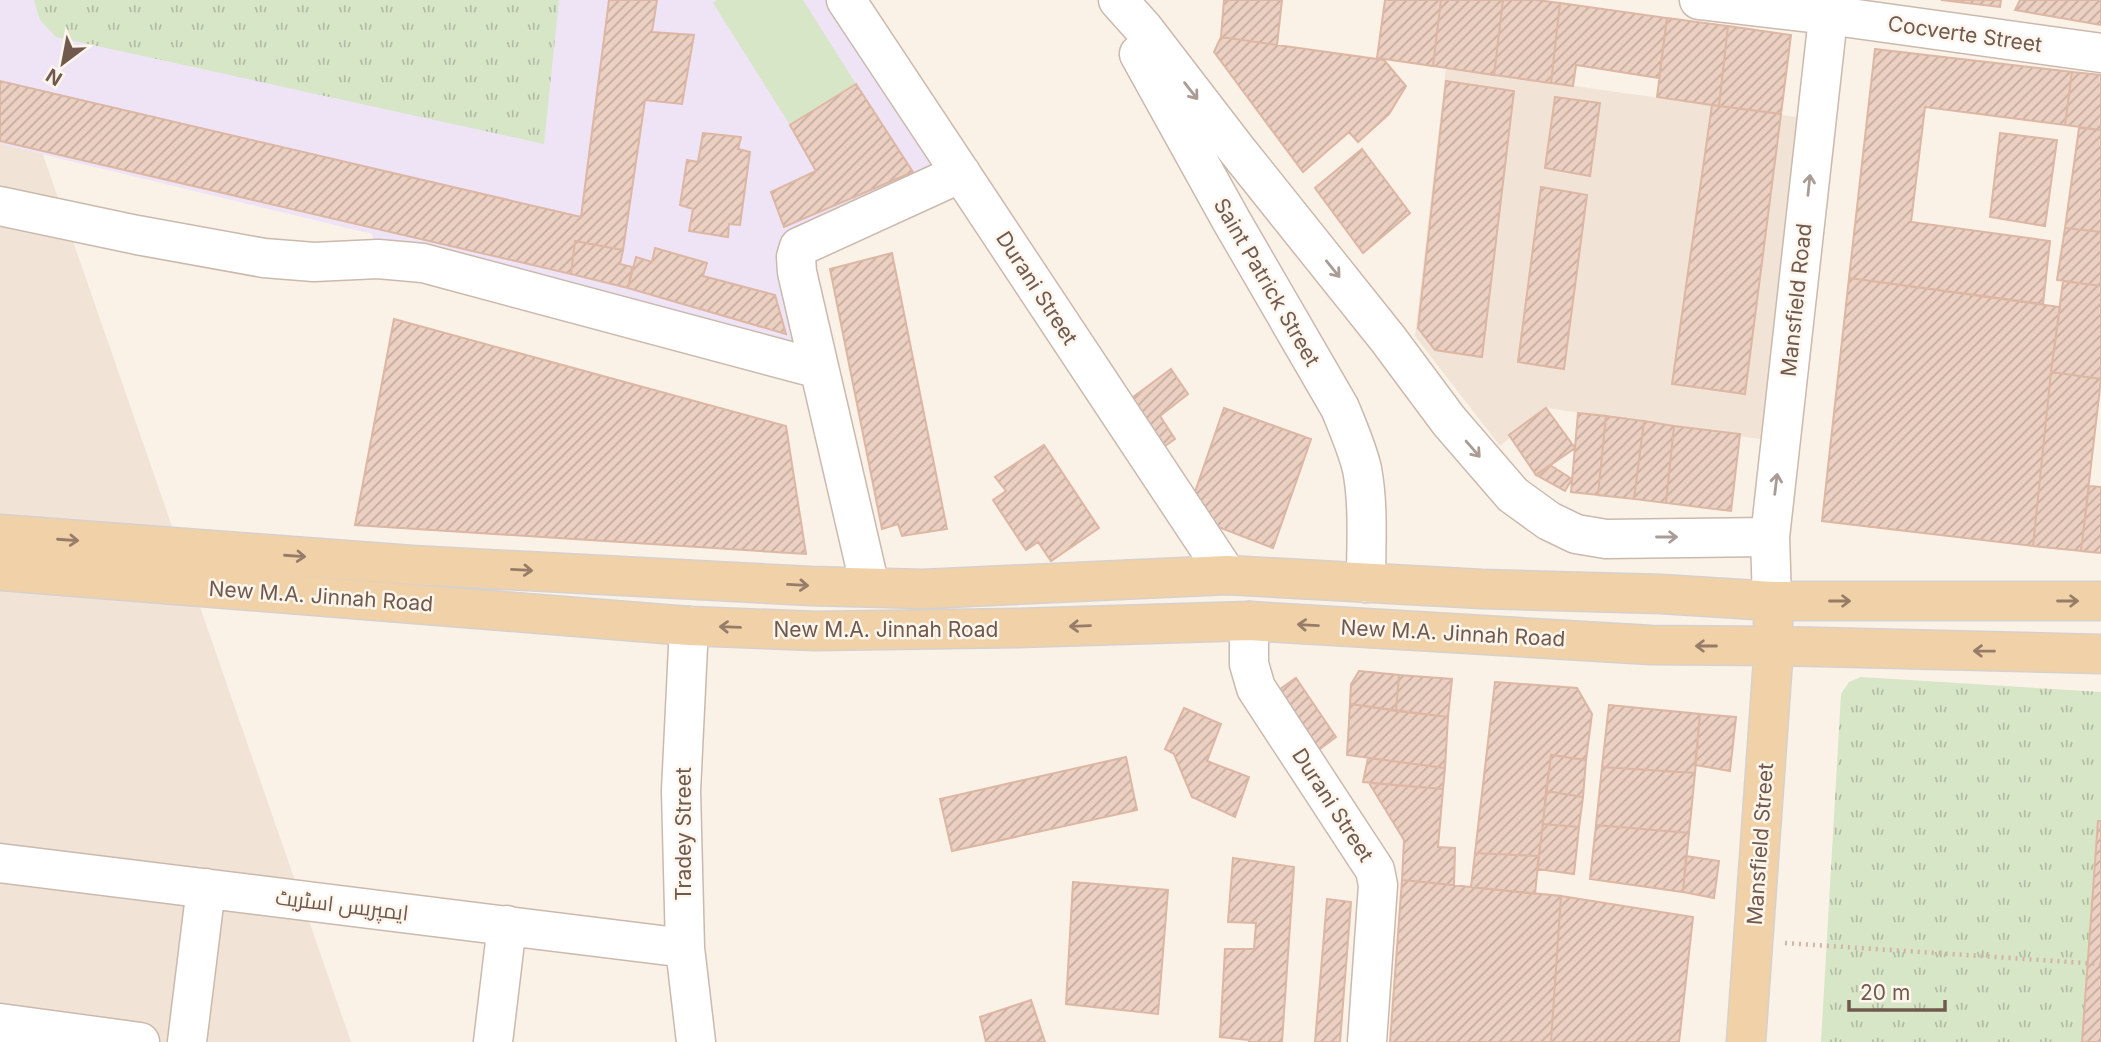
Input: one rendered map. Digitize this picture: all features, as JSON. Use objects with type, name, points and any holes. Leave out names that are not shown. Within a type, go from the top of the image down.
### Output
[{"type":"main road","name":"New M.A. Jinnah Road","points":[[0,534],[412,565],[860,587],[923,589],[1227,575],[1772,601],[2101,601]]},
{"type":"main road","name":"New M.A. Jinnah Road","points":[[0,571],[689,626],[853,631],[1249,621],[1651,645],[2101,654]]},
{"type":"main road","points":[[853,631],[863,619],[864,603],[860,587]]},
{"type":"main road","points":[[923,589],[913,598],[911,612],[918,624],[931,630]]},
{"type":"main road","name":"Mansfield Street","points":[[1746,1042],[1774,646],[1772,601]]},
{"type":"street","name":"Durani Street","points":[[846,0],[1227,575]]},
{"type":"street","name":"Saint Patrick Street","points":[[1109,0],[1343,417],[1361,468],[1366,501],[1366,583]]},
{"type":"street","points":[[1118,0],[1144,29],[1388,339],[1449,421],[1513,495],[1549,521],[1576,534],[1606,539],[1770,537]]},
{"type":"street","name":"Cocverte Street","points":[[1699,0],[1829,8],[2101,53]]},
{"type":"street","name":"Mansfield Road","points":[[1772,601],[1770,537],[1829,8]]},
{"type":"street","points":[[860,587],[796,257],[799,247],[961,173]]},
{"type":"street","points":[[0,206],[264,258],[314,262],[378,259],[423,263],[819,369]]},
{"type":"street","name":"Durani Street","points":[[1249,621],[1249,664],[1256,688],[1375,870],[1378,884],[1367,1042]]},
{"type":"street","name":"Tradey Street","points":[[689,626],[681,791],[685,948],[696,1042]]},
{"type":"street","name":"ایمپریس اسٹریٹ","points":[[0,863],[685,948]]},
{"type":"street","points":[[187,1042],[206,888]]},
{"type":"street","points":[[493,1042],[507,926]]},
{"type":"street","points":[[0,1023],[76,1038],[140,1042]]},
{"type":"path","points":[[1753,941],[2101,964]]},
{"type":"shaded area","points":[[0,0],[846,0],[961,173],[799,247],[819,369],[378,259],[372,234],[0,144]]},
{"type":"shaded area","points":[[0,31],[351,1042],[0,1042]]},
{"type":"shaded area","points":[[1446,68],[1817,120],[1780,442],[1546,408],[1500,446],[1415,336]]},
{"type":"green space","points":[[34,0],[559,0],[544,144],[56,37],[40,20]]},
{"type":"green space","points":[[717,0],[803,0],[856,84],[790,125],[713,3]]},
{"type":"green space","points":[[1861,677],[2101,692],[2101,1042],[1821,1042],[1841,694],[1849,682]]},
{"type":"building","points":[[609,0],[657,0],[652,32],[694,35],[682,104],[645,100],[623,250],[575,241],[571,274],[0,141],[0,81],[581,217]]},
{"type":"building","points":[[1224,0],[1282,0],[1277,45],[1221,37]]},
{"type":"building","points":[[1385,0],[1441,0],[1433,66],[1377,58]]},
{"type":"building","points":[[1441,0],[1503,0],[1494,75],[1433,66]]},
{"type":"building","points":[[1503,0],[1560,3],[1551,83],[1494,75]]},
{"type":"building","points":[[1941,0],[2001,0],[2000,7]]},
{"type":"building","points":[[2020,0],[2101,0],[2101,25],[2015,10]]},
{"type":"building","points":[[1560,3],[1667,18],[1659,78],[1576,65],[1573,86],[1551,83]]},
{"type":"building","points":[[1667,18],[1728,26],[1719,106],[1657,97]]},
{"type":"building","points":[[1728,26],[1791,35],[1781,114],[1719,106]]},
{"type":"building","points":[[1221,37],[1384,60],[1406,86],[1389,114],[1358,142],[1349,132],[1303,172],[1214,52]]},
{"type":"building","points":[[1875,49],[2072,72],[2065,125],[1925,107],[1911,222],[2050,241],[2043,304],[1849,278]]},
{"type":"building","points":[[2072,72],[2101,75],[2101,130],[2065,125]]},
{"type":"building","points":[[1446,81],[1514,91],[1482,357],[1435,350],[1418,328]]},
{"type":"building","points":[[856,84],[913,172],[784,227],[771,192],[816,171],[790,125]]},
{"type":"building","points":[[1555,97],[1600,103],[1590,176],[1545,168]]},
{"type":"building","points":[[1712,105],[1781,114],[1745,394],[1672,384]]},
{"type":"building","points":[[2079,128],[2101,130],[2101,232],[2065,228]]},
{"type":"building","points":[[703,133],[741,137],[738,149],[750,152],[740,225],[729,224],[728,237],[689,231],[693,209],[680,205],[687,160],[698,162]]},
{"type":"building","points":[[2000,133],[2057,140],[2045,226],[1990,217]]},
{"type":"building","points":[[1362,149],[1410,213],[1363,253],[1315,188]]},
{"type":"building","points":[[1541,187],[1587,195],[1564,369],[1518,362]]},
{"type":"building","points":[[2065,228],[2101,232],[2101,286],[2057,280]]},
{"type":"building","points":[[575,241],[623,250],[620,264],[632,267],[628,288],[571,274]]},
{"type":"building","points":[[655,248],[707,263],[703,276],[775,295],[786,334],[628,288],[636,257],[652,262]]},
{"type":"building","points":[[892,253],[947,529],[902,536],[898,524],[882,529],[830,269]]},
{"type":"building","points":[[1849,278],[2060,307],[2033,546],[1822,521]]},
{"type":"building","points":[[2063,281],[2101,286],[2101,379],[2051,372]]},
{"type":"building","points":[[394,319],[786,426],[806,554],[355,525]]},
{"type":"building","points":[[1171,369],[1188,394],[1160,416],[1175,439],[1149,457],[1117,409]]},
{"type":"building","points":[[2051,372],[2101,379],[2081,551],[2033,546]]},
{"type":"building","points":[[1224,408],[1311,439],[1273,548],[1187,515]]},
{"type":"building","points":[[1546,408],[1575,448],[1536,475],[1509,435]]},
{"type":"building","points":[[1578,413],[1606,416],[1598,495],[1571,492]]},
{"type":"building","points":[[1606,416],[1644,421],[1634,499],[1598,495]]},
{"type":"building","points":[[1644,421],[1674,426],[1666,503],[1634,499]]},
{"type":"building","points":[[1674,426],[1740,434],[1731,511],[1666,503]]},
{"type":"building","points":[[1044,445],[1099,528],[1051,561],[1038,542],[1026,550],[993,500],[1006,491],[995,477]]},
{"type":"building","points":[[1550,465],[1572,479],[1565,491],[1536,475]]},
{"type":"building","points":[[2089,486],[2101,487],[2101,553],[2081,551]]},
{"type":"building","points":[[1359,671],[1399,675],[1396,711],[1350,704],[1351,684]]},
{"type":"building","points":[[1399,675],[1452,679],[1448,717],[1396,711]]},
{"type":"building","points":[[1296,678],[1336,737],[1313,754],[1273,694]]},
{"type":"building","points":[[1495,682],[1577,688],[1592,714],[1586,760],[1551,755],[1539,856],[1475,853]]},
{"type":"building","points":[[1350,704],[1448,717],[1445,768],[1347,755]]},
{"type":"building","points":[[1609,705],[1700,714],[1695,773],[1602,767]]},
{"type":"building","points":[[1184,708],[1221,724],[1207,761],[1249,777],[1235,817],[1192,797],[1174,754],[1165,749]]},
{"type":"building","points":[[1700,714],[1736,717],[1730,771],[1695,765]]},
{"type":"building","points":[[1551,755],[1586,760],[1583,797],[1546,791]]},
{"type":"building","points":[[1126,757],[1137,810],[952,851],[940,799]]},
{"type":"building","points":[[1368,758],[1445,768],[1443,789],[1363,782]]},
{"type":"building","points":[[1602,767],[1695,773],[1689,833],[1596,825]]},
{"type":"building","points":[[1369,783],[1443,789],[1438,847],[1455,848],[1454,885],[1402,880],[1404,840]]},
{"type":"building","points":[[1546,791],[1583,797],[1579,827],[1543,824]]},
{"type":"building","points":[[2098,821],[2101,821],[2101,1042],[2082,1042]]},
{"type":"building","points":[[1543,824],[1579,827],[1574,874],[1537,869]]},
{"type":"building","points":[[1596,825],[1689,833],[1683,892],[1590,879]]},
{"type":"building","points":[[1475,853],[1539,856],[1535,894],[1471,887]]},
{"type":"building","points":[[1686,856],[1719,861],[1714,898],[1683,892]]},
{"type":"building","points":[[1233,858],[1294,867],[1282,1042],[1249,1042],[1220,1037],[1225,949],[1254,949],[1256,923],[1228,922]]},
{"type":"building","points":[[1402,880],[1561,896],[1551,1042],[1390,1042]]},
{"type":"building","points":[[1073,882],[1168,890],[1158,1014],[1066,1004]]},
{"type":"building","points":[[1561,896],[1693,917],[1679,1042],[1551,1042]]},
{"type":"building","points":[[1327,899],[1351,902],[1340,1042],[1315,1042]]},
{"type":"building","points":[[1031,1000],[1045,1042],[986,1042],[980,1017]]}]
